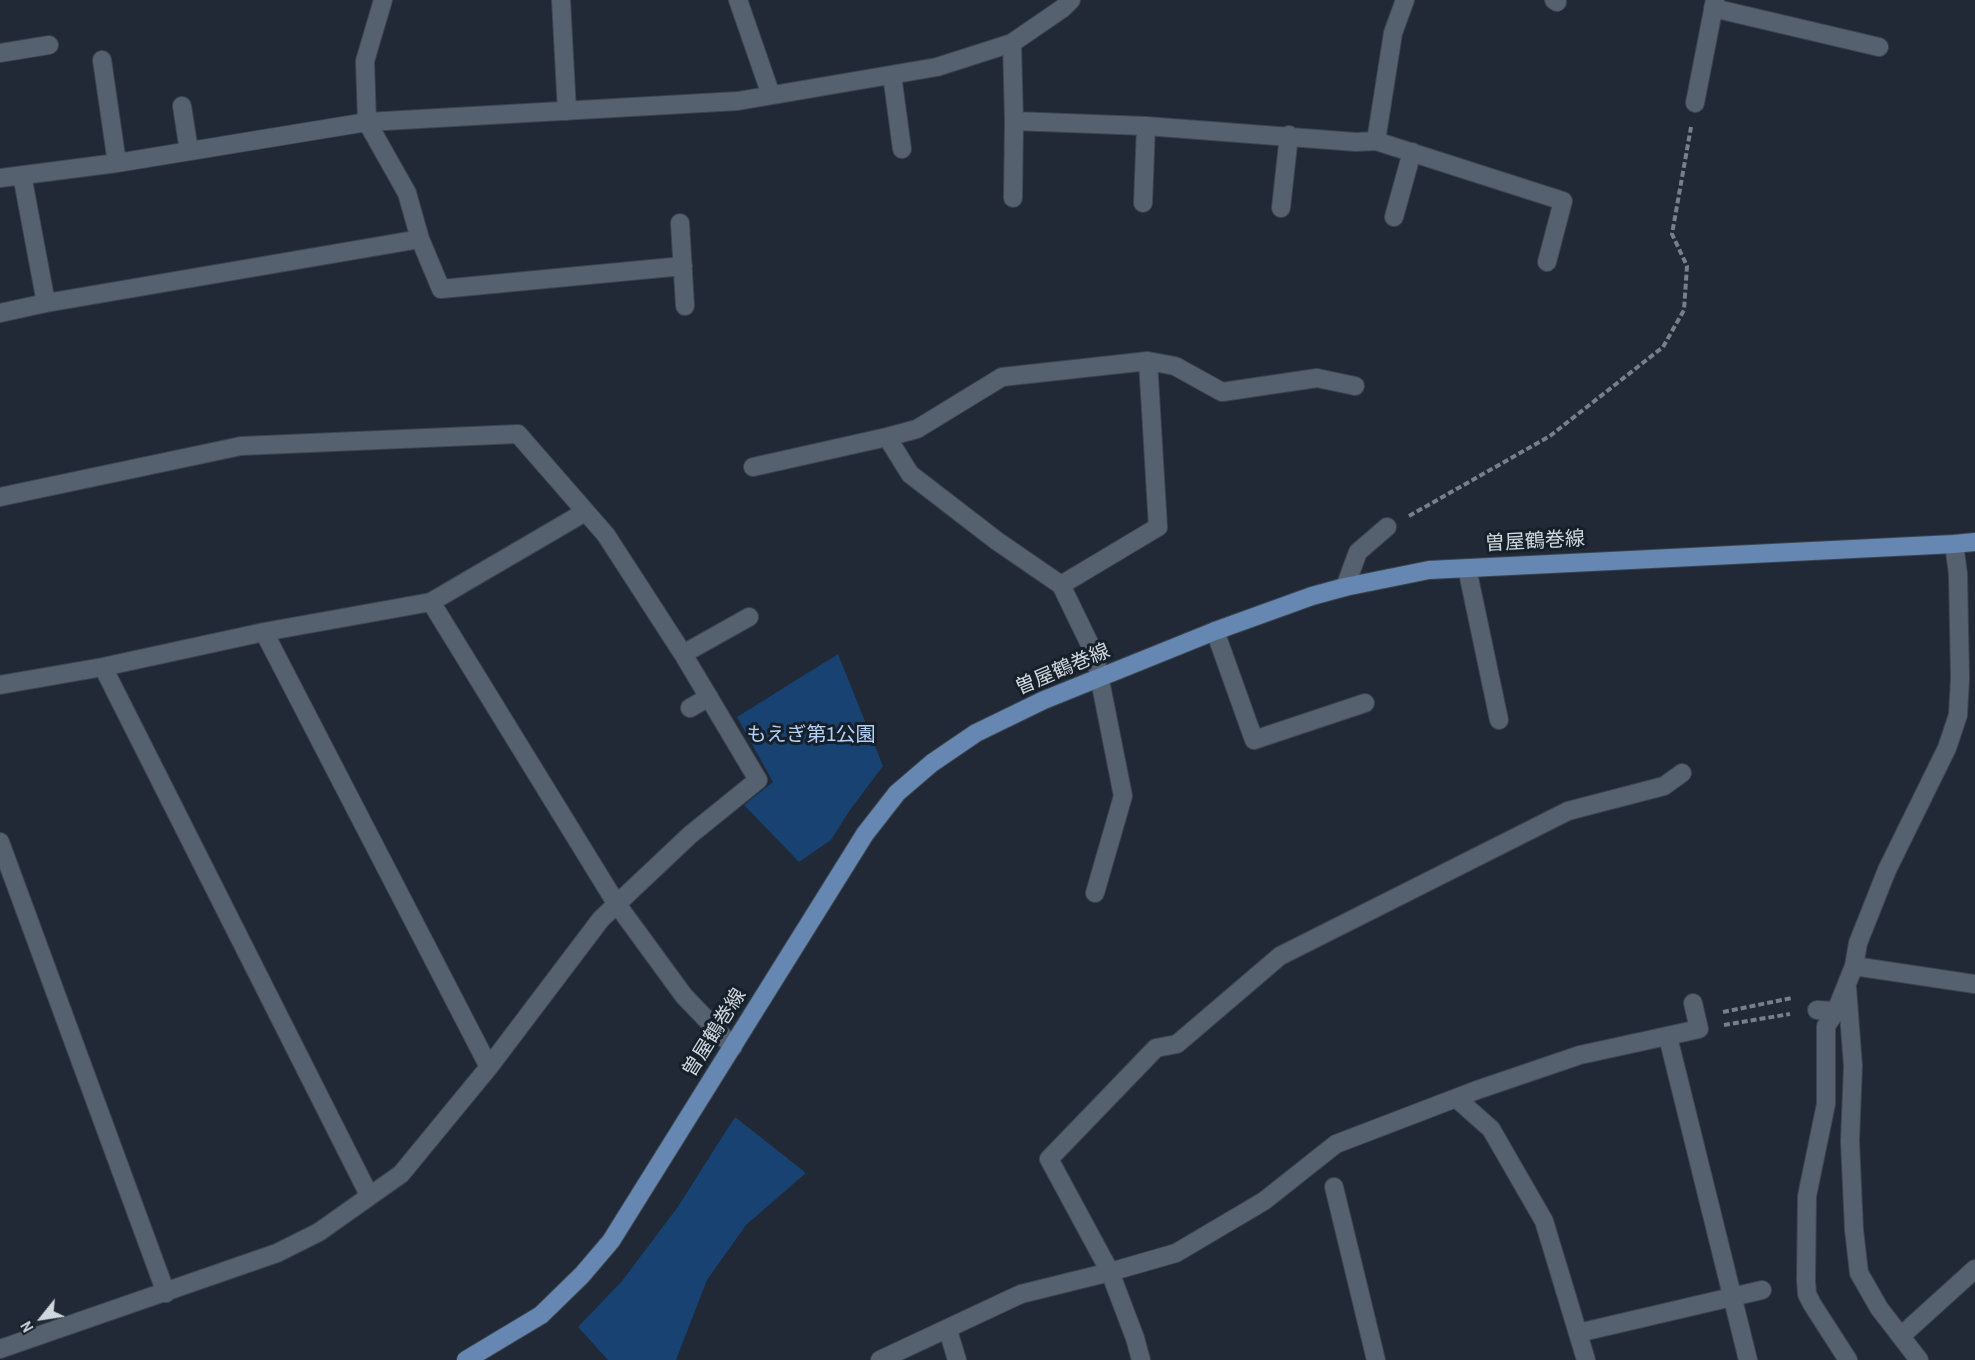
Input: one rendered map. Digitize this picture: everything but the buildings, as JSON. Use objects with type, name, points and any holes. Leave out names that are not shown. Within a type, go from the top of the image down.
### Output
[{"type":"main road","name":"曽屋鶴巻線","points":[[466,1360],[541,1315],[582,1275],[611,1240],[865,834],[897,793],[932,763],[976,733],[1044,700],[1215,631],[1312,596],[1429,570],[1975,542]]},
{"type":"street","points":[[383,0],[365,61],[367,122],[407,193],[420,240],[441,289],[683,266]]},
{"type":"street","points":[[561,0],[567,111]]},
{"type":"street","points":[[738,0],[771,95]]},
{"type":"street","points":[[0,178],[117,163],[367,122],[738,101],[938,67],[1012,44],[1071,0]]},
{"type":"street","points":[[1376,141],[1393,33],[1406,0]]},
{"type":"street","points":[[1695,103],[1714,4],[1880,48]]},
{"type":"street","points":[[1012,44],[1013,198]]},
{"type":"street","points":[[0,53],[49,45]]},
{"type":"street","points":[[102,60],[117,163]]},
{"type":"street","points":[[892,75],[902,149]]},
{"type":"street","points":[[182,106],[189,151]]},
{"type":"street","points":[[1014,121],[1146,126],[1289,135],[1356,142],[1376,141],[1563,201],[1546,262]]},
{"type":"street","points":[[1143,202],[1146,126]]},
{"type":"street","points":[[1281,208],[1289,135]]},
{"type":"street","points":[[1394,217],[1412,152]]},
{"type":"street","points":[[22,174],[46,303]]},
{"type":"street","points":[[680,223],[685,306]]},
{"type":"street","points":[[0,313],[46,303],[420,240]]},
{"type":"street","points":[[753,466],[917,429],[1002,376],[1148,361],[1175,366],[1222,392],[1317,378],[1355,386]]},
{"type":"street","points":[[1061,585],[1158,527],[1148,361]]},
{"type":"street","points":[[0,497],[241,446],[518,434],[606,535],[683,654],[758,780],[690,835],[601,919],[489,1067],[402,1174],[319,1232],[277,1253],[0,1349]]},
{"type":"street","points":[[887,437],[910,474],[997,541],[1061,585],[1095,655],[1123,796],[1095,893]]},
{"type":"street","points":[[0,685],[103,667],[264,632],[431,602],[585,512]]},
{"type":"street","points":[[1345,587],[1358,552],[1387,527]]},
{"type":"street","points":[[1848,1360],[1812,1304],[1807,1294],[1806,1280],[1807,1196],[1826,1104],[1826,1026],[1836,1011],[1858,943],[1887,870],[1947,748],[1958,715],[1960,678],[1958,574],[1954,544]]},
{"type":"street","points":[[1467,568],[1499,720]]},
{"type":"street","points":[[431,602],[616,903],[684,996],[733,1047]]},
{"type":"street","points":[[683,654],[749,616]]},
{"type":"street","points":[[1215,631],[1254,740],[1365,703]]},
{"type":"street","points":[[264,632],[489,1067]]},
{"type":"street","points":[[103,667],[369,1195]]},
{"type":"street","points":[[690,708],[709,697]]},
{"type":"street","points":[[1142,1360],[1110,1272],[1049,1159],[1156,1048],[1177,1044],[1280,956],[1568,811],[1664,786],[1682,773]]},
{"type":"street","points":[[0,842],[166,1293]]},
{"type":"street","points":[[1850,973],[1975,984]]},
{"type":"street","points":[[1850,973],[1853,1066],[1850,1141],[1854,1230],[1859,1273],[1879,1308],[1919,1360]]},
{"type":"street","points":[[1817,1010],[1836,1011]]},
{"type":"street","points":[[880,1360],[1021,1294],[1176,1253],[1264,1202],[1336,1144],[1456,1098],[1580,1055],[1668,1036],[1696,1016]]},
{"type":"street","points":[[1668,1036],[1748,1360]]},
{"type":"street","points":[[1456,1098],[1491,1129],[1544,1221],[1586,1360]]},
{"type":"street","points":[[1334,1187],[1376,1360]]},
{"type":"street","points":[[1901,1336],[1975,1269]]},
{"type":"street","points":[[1578,1333],[1762,1290]]},
{"type":"street","points":[[948,1330],[957,1360]]},
{"type":"path","points":[[1387,527],[1550,436],[1663,347],[1684,310],[1687,266],[1672,234],[1695,103]]},
{"type":"path","points":[[1696,1016],[1793,998]]},
{"type":"path","points":[[1696,1016],[1817,1010]]},
{"type":"green space","name":"もえぎ第1公園","points":[[838,654],[883,766],[831,840],[799,862],[744,805],[773,782],[737,717]]},
{"type":"green space","points":[[735,1117],[806,1173],[746,1225],[707,1280],[676,1360],[608,1360],[578,1327],[622,1281],[677,1208]]}]
